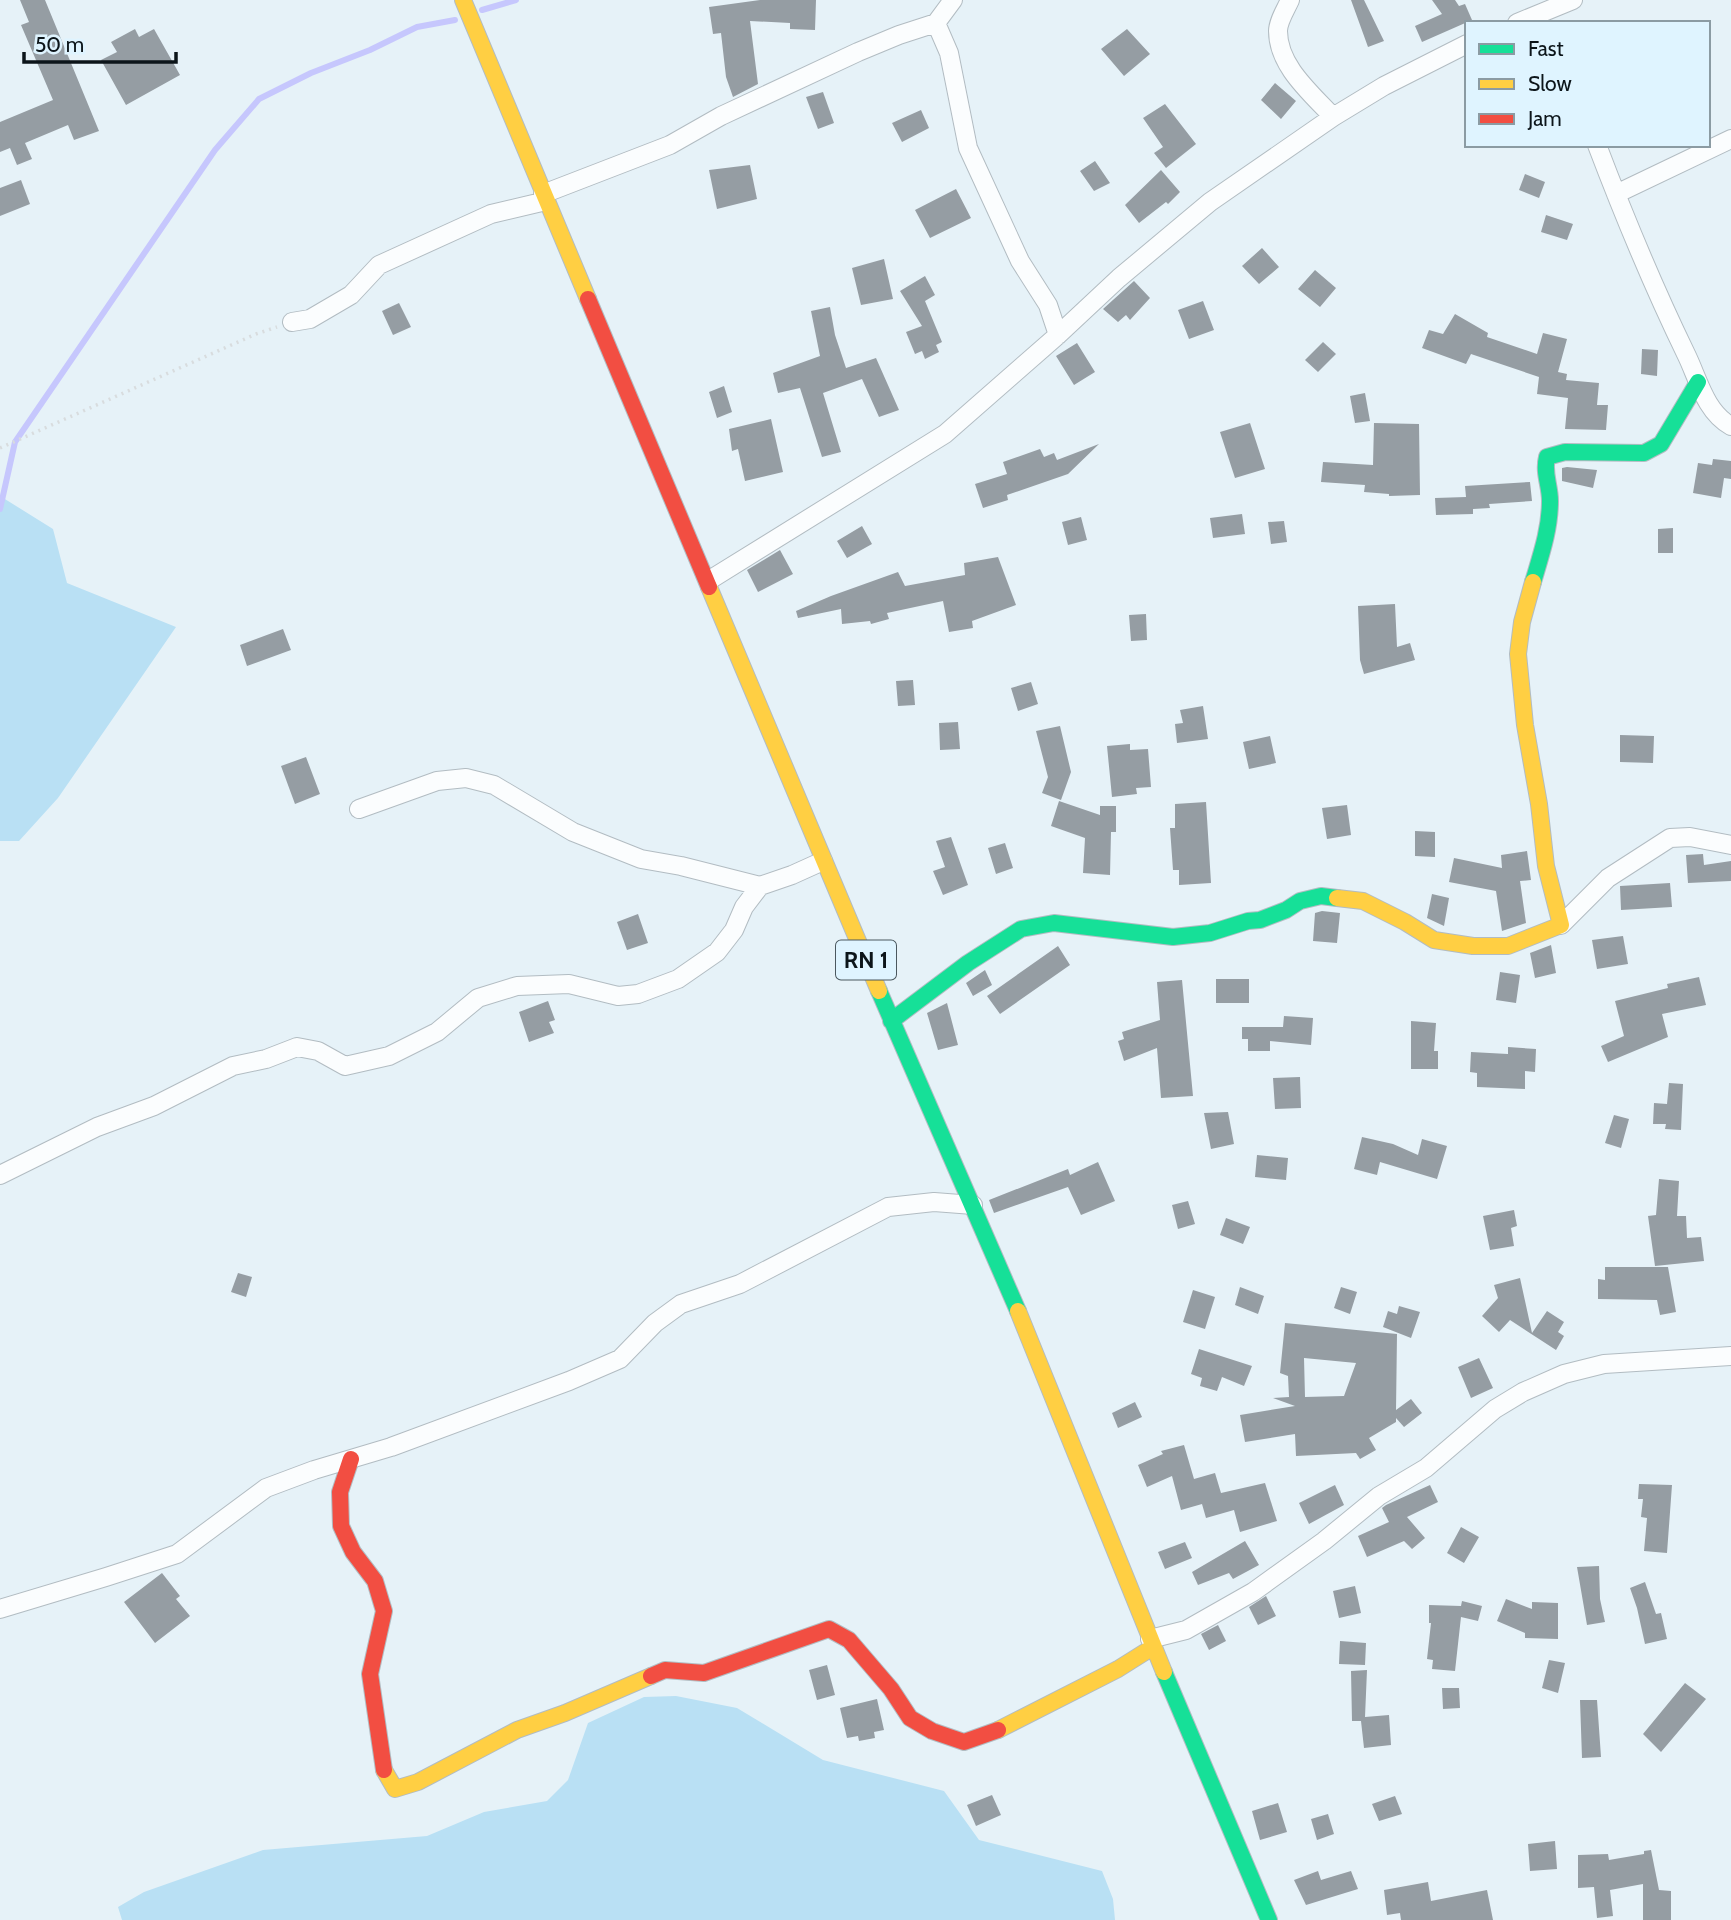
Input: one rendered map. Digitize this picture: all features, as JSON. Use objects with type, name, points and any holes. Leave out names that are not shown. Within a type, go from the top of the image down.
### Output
[{"type":"street","name":"RN 1","points":[[463,0],[823,861],[997,1260],[1152,1643],[1269,1920]]},
{"type":"street","points":[[292,322],[310,319],[351,295],[379,265],[491,214],[545,198],[670,145],[721,116],[858,52],[936,23],[953,0]]},
{"type":"street","points":[[1290,0],[1278,29],[1284,59],[1333,117]]},
{"type":"street","points":[[1522,21],[1573,0]]},
{"type":"street","points":[[936,23],[948,53],[968,148],[1020,261],[1048,305],[1058,335]]},
{"type":"street","points":[[708,581],[945,434],[1119,278],[1210,202],[1333,117],[1384,86],[1465,45]]},
{"type":"street","points":[[1616,194],[1731,139]]},
{"type":"street","points":[[1598,147],[1664,310],[1707,401],[1724,422],[1731,426]]},
{"type":"street","points":[[1561,925],[1546,866],[1539,804],[1525,725],[1518,654],[1522,622],[1548,531],[1550,498],[1544,468],[1547,457],[1565,452],[1644,453],[1661,444],[1698,382]]},
{"type":"street","points":[[359,809],[438,781],[466,778],[494,785],[573,832],[641,859],[761,886]]},
{"type":"street","points":[[891,1021],[968,963],[1021,929],[1054,923],[1092,926],[1128,933],[1185,936],[1210,933],[1260,920],[1286,910],[1300,901],[1321,896],[1363,901],[1434,940],[1473,946],[1507,946],[1561,925],[1608,878],[1670,838],[1690,837],[1731,845]]},
{"type":"street","points":[[0,1175],[97,1127],[154,1105],[233,1066],[266,1059],[297,1047],[318,1051],[345,1066],[389,1056],[437,1032],[478,998],[517,986],[569,984],[618,996],[638,994],[668,983],[717,952],[734,930],[744,907],[761,886],[823,861]]},
{"type":"street","points":[[0,1609],[177,1553],[267,1488],[391,1447],[569,1381],[620,1359],[655,1323],[681,1304],[740,1283],[888,1207],[934,1202],[973,1205]]},
{"type":"street","points":[[351,1459],[340,1492],[341,1526],[353,1552],[376,1581],[384,1611],[370,1674],[384,1773],[395,1789],[418,1782],[517,1730],[565,1713],[665,1670],[704,1674],[829,1629],[849,1640],[891,1689],[910,1718],[932,1731],[964,1742],[1009,1727],[1034,1711],[1118,1669],[1152,1643],[1186,1630],[1252,1592],[1324,1541],[1379,1496],[1426,1468],[1495,1409],[1523,1392],[1564,1374],[1604,1364],[1731,1356]]},
{"type":"path","points":[[0,448],[256,334],[292,322]]},
{"type":"shaded area","points":[[0,496],[53,529],[67,583],[176,627],[58,798],[19,841],[0,841]]},
{"type":"shaded area","points":[[676,1696],[737,1708],[823,1760],[944,1791],[979,1840],[1102,1871],[1113,1899],[1115,1920],[122,1920],[118,1907],[144,1892],[263,1850],[427,1836],[484,1812],[547,1801],[568,1780],[588,1723],[644,1697]]},
{"type":"building","points":[[20,0],[45,0],[99,131],[74,140],[68,125],[25,143],[32,159],[17,165],[10,148],[0,152],[0,122],[53,100],[21,25],[29,22]]},
{"type":"building","points":[[760,0],[816,0],[815,30],[790,29],[790,23],[750,21],[758,84],[733,97],[726,77],[721,33],[713,34],[709,7]]},
{"type":"building","points":[[1351,0],[1364,0],[1384,41],[1368,47]]},
{"type":"building","points":[[1432,0],[1455,0],[1459,6],[1465,4],[1472,20],[1422,42],[1415,26],[1442,14]]},
{"type":"building","points":[[135,29],[139,37],[154,29],[180,75],[126,105],[101,60],[117,52],[111,42]]},
{"type":"building","points":[[1127,29],[1150,54],[1124,76],[1101,49]]},
{"type":"building","points":[[1275,83],[1296,101],[1281,119],[1261,100]]},
{"type":"building","points":[[823,92],[834,123],[818,129],[806,97]]},
{"type":"building","points":[[1165,104],[1196,144],[1166,168],[1154,153],[1163,147],[1143,118]]},
{"type":"building","points":[[921,110],[929,128],[902,142],[892,123]]},
{"type":"building","points":[[1095,161],[1110,183],[1094,191],[1080,171]]},
{"type":"building","points":[[750,165],[757,199],[717,209],[709,170]]},
{"type":"building","points":[[1161,170],[1180,192],[1168,204],[1166,202],[1139,223],[1125,205]]},
{"type":"building","points":[[1525,174],[1545,182],[1539,198],[1519,190]]},
{"type":"building","points":[[21,180],[30,204],[0,216],[0,188]]},
{"type":"building","points":[[956,189],[971,218],[930,238],[915,210]]},
{"type":"building","points":[[1546,215],[1573,224],[1567,240],[1541,232]]},
{"type":"building","points":[[1262,248],[1279,267],[1259,284],[1242,266]]},
{"type":"building","points":[[884,259],[893,299],[861,305],[852,268]]},
{"type":"building","points":[[1315,270],[1336,288],[1320,307],[1298,289]]},
{"type":"building","points":[[925,276],[935,295],[925,301],[942,342],[936,345],[939,352],[925,359],[922,351],[915,354],[906,332],[922,326],[900,291]]},
{"type":"building","points":[[1134,281],[1150,298],[1130,320],[1126,315],[1118,322],[1103,309]]},
{"type":"building","points":[[1203,301],[1214,330],[1189,339],[1178,310]]},
{"type":"building","points":[[399,303],[411,327],[393,335],[382,311]]},
{"type":"building","points":[[830,307],[835,335],[846,368],[876,358],[899,410],[879,417],[862,379],[823,393],[841,452],[822,457],[800,388],[778,393],[773,373],[820,356],[811,311]]},
{"type":"building","points":[[1455,314],[1488,333],[1487,337],[1537,354],[1543,333],[1567,339],[1558,372],[1567,374],[1566,380],[1599,383],[1597,405],[1608,405],[1606,430],[1565,429],[1568,398],[1537,394],[1539,377],[1471,354],[1466,364],[1422,348],[1429,330],[1443,334]]},
{"type":"building","points":[[1323,342],[1336,354],[1318,372],[1305,360]]},
{"type":"building","points":[[1077,343],[1095,372],[1074,385],[1056,356]]},
{"type":"building","points":[[1642,349],[1658,350],[1657,376],[1641,374]]},
{"type":"building","points":[[724,386],[732,412],[717,418],[709,392]]},
{"type":"building","points":[[1365,393],[1370,421],[1355,423],[1350,396]]},
{"type":"building","points":[[771,419],[783,472],[745,481],[738,449],[732,451],[729,429]]},
{"type":"building","points":[[1250,423],[1265,469],[1235,478],[1220,432]]},
{"type":"building","points":[[1374,423],[1419,424],[1420,495],[1389,496],[1364,492],[1365,485],[1321,482],[1323,462],[1373,465]]},
{"type":"building","points":[[1099,444],[1068,474],[1007,495],[1008,500],[983,508],[975,484],[1007,474],[1003,462],[1040,449],[1044,457],[1054,453],[1057,460]]},
{"type":"building","points":[[1713,459],[1731,461],[1731,479],[1724,478],[1721,498],[1693,493],[1698,463],[1712,465]]},
{"type":"building","points":[[1562,468],[1597,470],[1593,488],[1562,481]]},
{"type":"building","points":[[1530,482],[1532,501],[1489,504],[1490,508],[1473,509],[1473,514],[1436,515],[1435,498],[1466,497],[1465,486]]},
{"type":"building","points":[[1242,514],[1245,534],[1213,538],[1210,518]]},
{"type":"building","points":[[1081,517],[1087,540],[1068,545],[1062,522]]},
{"type":"building","points":[[1284,521],[1287,542],[1271,544],[1268,522]]},
{"type":"building","points":[[862,526],[872,544],[847,558],[837,541]]},
{"type":"building","points":[[1673,528],[1673,553],[1658,553],[1658,529]]},
{"type":"building","points":[[780,550],[793,574],[758,592],[747,570]]},
{"type":"building","points":[[998,557],[1016,605],[972,621],[973,628],[949,632],[943,601],[887,613],[889,619],[871,624],[870,621],[842,624],[841,609],[798,618],[796,611],[898,572],[905,586],[965,575],[964,563]]},
{"type":"building","points":[[1395,604],[1397,647],[1410,643],[1415,660],[1364,674],[1360,660],[1358,606]]},
{"type":"building","points":[[1146,614],[1147,640],[1131,641],[1129,615]]},
{"type":"building","points":[[283,629],[291,650],[247,666],[240,645]]},
{"type":"building","points":[[913,680],[915,705],[898,706],[896,681]]},
{"type":"building","points":[[1031,682],[1038,704],[1018,711],[1011,688]]},
{"type":"building","points":[[1203,706],[1208,739],[1177,743],[1175,724],[1183,723],[1180,710]]},
{"type":"building","points":[[958,722],[960,749],[940,750],[939,723]]},
{"type":"building","points":[[1060,726],[1071,772],[1061,800],[1042,793],[1048,777],[1036,731]]},
{"type":"building","points":[[1620,735],[1654,736],[1653,763],[1620,762]]},
{"type":"building","points":[[1270,736],[1276,763],[1249,769],[1243,742]]},
{"type":"building","points":[[1130,744],[1130,750],[1148,749],[1151,787],[1136,788],[1137,794],[1112,797],[1107,746]]},
{"type":"building","points":[[306,757],[320,794],[295,804],[281,766]]},
{"type":"building","points":[[1059,801],[1100,815],[1100,806],[1116,806],[1116,832],[1111,832],[1110,875],[1083,873],[1085,838],[1051,826]]},
{"type":"building","points":[[1206,802],[1211,883],[1179,885],[1179,870],[1173,870],[1170,828],[1175,828],[1175,804]]},
{"type":"building","points":[[1347,805],[1351,835],[1327,839],[1322,808]]},
{"type":"building","points":[[1415,831],[1435,832],[1435,857],[1415,856]]},
{"type":"building","points":[[951,837],[968,885],[943,895],[933,871],[945,867],[936,841]]},
{"type":"building","points":[[1005,843],[1013,868],[996,874],[988,848]]},
{"type":"building","points":[[1527,851],[1531,880],[1520,881],[1526,923],[1502,931],[1496,891],[1449,882],[1454,858],[1502,868],[1501,855]]},
{"type":"building","points":[[1703,854],[1704,865],[1731,861],[1731,881],[1688,883],[1686,855]]},
{"type":"building","points":[[1670,883],[1672,907],[1621,910],[1620,886]]},
{"type":"building","points":[[1432,894],[1449,898],[1444,926],[1427,918]]},
{"type":"building","points":[[1315,913],[1340,913],[1337,943],[1313,941]]},
{"type":"building","points":[[638,914],[648,943],[627,950],[617,922]]},
{"type":"building","points":[[1623,936],[1628,964],[1597,969],[1592,940]]},
{"type":"building","points":[[1551,945],[1556,973],[1535,978],[1530,953]]},
{"type":"building","points":[[1058,946],[1070,965],[1000,1014],[987,996]]},
{"type":"building","points":[[985,970],[992,985],[973,996],[966,983]]},
{"type":"building","points":[[1500,972],[1520,975],[1516,1003],[1496,1000]]},
{"type":"building","points":[[1699,977],[1706,1005],[1662,1014],[1668,1037],[1608,1062],[1601,1046],[1624,1036],[1615,1001]]},
{"type":"building","points":[[1216,979],[1249,979],[1249,1003],[1216,1003]]},
{"type":"building","points":[[1182,980],[1193,1096],[1161,1098],[1157,1048],[1124,1061],[1118,1041],[1124,1039],[1122,1032],[1160,1020],[1157,982]]},
{"type":"building","points":[[548,1001],[555,1020],[549,1022],[554,1033],[529,1042],[519,1012]]},
{"type":"building","points":[[947,1003],[958,1045],[938,1050],[927,1013]]},
{"type":"building","points":[[1284,1016],[1313,1018],[1311,1045],[1270,1041],[1270,1051],[1248,1051],[1248,1039],[1242,1039],[1242,1027],[1283,1027]]},
{"type":"building","points":[[1411,1021],[1436,1023],[1434,1051],[1438,1051],[1438,1069],[1411,1069]]},
{"type":"building","points":[[1508,1047],[1536,1049],[1535,1072],[1525,1071],[1525,1089],[1477,1087],[1477,1073],[1470,1072],[1471,1052],[1508,1054]]},
{"type":"building","points":[[1300,1077],[1301,1108],[1275,1109],[1273,1078]]},
{"type":"building","points":[[1669,1083],[1683,1084],[1681,1130],[1665,1129],[1666,1124],[1653,1124],[1654,1103],[1667,1104]]},
{"type":"building","points":[[1228,1112],[1234,1144],[1211,1149],[1204,1113]]},
{"type":"building","points":[[1614,1115],[1629,1119],[1621,1148],[1605,1143]]},
{"type":"building","points":[[1362,1137],[1393,1144],[1418,1155],[1422,1139],[1447,1146],[1437,1179],[1380,1162],[1377,1175],[1354,1169]]},
{"type":"building","points":[[1257,1155],[1288,1158],[1286,1180],[1255,1177]]},
{"type":"building","points":[[1098,1162],[1115,1201],[1081,1215],[1068,1187],[994,1213],[989,1200],[1068,1169],[1070,1175]]},
{"type":"building","points":[[1659,1179],[1679,1181],[1677,1216],[1686,1216],[1687,1238],[1701,1237],[1704,1261],[1655,1266],[1648,1216],[1656,1215]]},
{"type":"building","points":[[1188,1201],[1195,1224],[1178,1229],[1172,1205]]},
{"type":"building","points":[[1514,1210],[1517,1226],[1511,1228],[1514,1246],[1490,1250],[1483,1216]]},
{"type":"building","points":[[1226,1218],[1250,1227],[1243,1244],[1220,1235]]},
{"type":"building","points":[[1605,1267],[1668,1267],[1676,1312],[1660,1315],[1657,1300],[1598,1299],[1598,1279],[1605,1280]]},
{"type":"building","points":[[238,1273],[252,1277],[246,1297],[231,1292]]},
{"type":"building","points":[[1520,1278],[1532,1333],[1547,1311],[1564,1322],[1558,1332],[1564,1336],[1556,1350],[1510,1320],[1499,1332],[1482,1316],[1498,1298],[1494,1285]]},
{"type":"building","points":[[1240,1287],[1264,1296],[1258,1314],[1235,1305]]},
{"type":"building","points":[[1341,1287],[1357,1292],[1350,1314],[1334,1308]]},
{"type":"building","points":[[1193,1290],[1215,1297],[1205,1329],[1183,1322]]},
{"type":"building","points":[[1399,1306],[1420,1312],[1411,1338],[1383,1327],[1388,1311],[1397,1314]]},
{"type":"building","points":[[1285,1323],[1397,1334],[1396,1410],[1411,1399],[1422,1413],[1404,1427],[1396,1418],[1396,1422],[1369,1438],[1376,1450],[1360,1459],[1356,1453],[1296,1456],[1295,1434],[1245,1442],[1240,1415],[1295,1406],[1273,1398],[1289,1397],[1288,1376],[1280,1373]],"holes":[[[1304,1358],[1356,1363],[1344,1396],[1305,1397]]]},
{"type":"building","points":[[1199,1349],[1252,1366],[1244,1386],[1222,1377],[1217,1391],[1200,1386],[1202,1378],[1191,1374]]},
{"type":"building","points":[[1479,1358],[1493,1388],[1471,1398],[1458,1367]]},
{"type":"building","points":[[1135,1402],[1142,1417],[1118,1428],[1112,1413]]},
{"type":"building","points":[[1184,1445],[1194,1479],[1215,1473],[1221,1493],[1265,1483],[1277,1521],[1240,1532],[1234,1510],[1206,1518],[1202,1504],[1181,1510],[1172,1476],[1147,1487],[1138,1465],[1163,1454],[1161,1451]]},
{"type":"building","points":[[1639,1484],[1672,1485],[1667,1553],[1644,1551],[1647,1518],[1641,1517],[1643,1499],[1638,1499]]},
{"type":"building","points":[[1335,1485],[1344,1505],[1309,1524],[1299,1503]]},
{"type":"building","points":[[1430,1485],[1438,1502],[1407,1517],[1425,1538],[1412,1549],[1404,1541],[1367,1557],[1358,1536],[1389,1522],[1382,1508]]},
{"type":"building","points":[[1461,1527],[1479,1537],[1464,1563],[1447,1553]]},
{"type":"building","points":[[1245,1541],[1259,1565],[1233,1579],[1229,1573],[1198,1585],[1192,1572]]},
{"type":"building","points":[[1185,1542],[1192,1558],[1165,1569],[1158,1552]]},
{"type":"building","points":[[1599,1566],[1600,1599],[1605,1622],[1587,1625],[1577,1567]]},
{"type":"building","points":[[162,1573],[180,1596],[176,1599],[190,1616],[155,1643],[124,1602]]},
{"type":"building","points":[[1645,1582],[1656,1614],[1661,1613],[1667,1639],[1645,1644],[1630,1588]]},
{"type":"building","points":[[1355,1586],[1361,1613],[1339,1618],[1333,1591]]},
{"type":"building","points":[[1266,1596],[1276,1616],[1258,1625],[1249,1607]]},
{"type":"building","points":[[1506,1599],[1532,1609],[1532,1602],[1558,1603],[1558,1639],[1525,1638],[1525,1633],[1497,1621]]},
{"type":"building","points":[[1462,1601],[1482,1606],[1478,1621],[1461,1617],[1455,1671],[1432,1669],[1433,1660],[1427,1659],[1431,1623],[1429,1605],[1461,1606]]},
{"type":"building","points":[[1218,1625],[1226,1641],[1209,1650],[1201,1634]]},
{"type":"building","points":[[1340,1641],[1366,1643],[1365,1665],[1339,1664]]},
{"type":"building","points":[[1549,1660],[1565,1663],[1558,1693],[1542,1688]]},
{"type":"building","points":[[827,1665],[835,1695],[817,1700],[809,1670]]},
{"type":"building","points":[[1367,1670],[1365,1717],[1389,1715],[1391,1745],[1364,1748],[1361,1721],[1352,1721],[1351,1671]]},
{"type":"building","points":[[1685,1683],[1706,1699],[1661,1752],[1643,1734]]},
{"type":"building","points":[[1442,1688],[1459,1688],[1460,1708],[1443,1709]]},
{"type":"building","points":[[877,1699],[884,1730],[874,1732],[875,1738],[859,1741],[858,1736],[847,1738],[840,1708]]},
{"type":"building","points":[[1580,1700],[1597,1700],[1601,1757],[1582,1758]]},
{"type":"building","points":[[992,1795],[1001,1815],[976,1826],[967,1805]]},
{"type":"building","points":[[1395,1796],[1402,1814],[1379,1821],[1372,1804]]},
{"type":"building","points":[[1278,1803],[1287,1832],[1260,1840],[1252,1811]]},
{"type":"building","points":[[1328,1814],[1334,1834],[1317,1840],[1311,1819]]},
{"type":"building","points":[[1555,1841],[1557,1869],[1530,1871],[1528,1844]]},
{"type":"building","points":[[1651,1850],[1659,1890],[1671,1891],[1671,1920],[1643,1920],[1643,1884],[1610,1890],[1613,1916],[1597,1918],[1594,1887],[1578,1888],[1578,1855],[1608,1854],[1609,1860],[1644,1854],[1644,1851]]},
{"type":"building","points":[[1318,1871],[1321,1880],[1351,1871],[1358,1889],[1306,1905],[1294,1880]]},
{"type":"building","points":[[1428,1882],[1431,1901],[1487,1890],[1493,1920],[1401,1920],[1400,1913],[1387,1915],[1384,1890]]},
{"type":"waterway","points":[[482,10],[516,0]]},
{"type":"waterway","points":[[0,509],[15,442],[215,150],[259,99],[417,27],[455,20]]},
{"type":"traffic: fast","points":[[1533,582],[1548,522],[1550,501],[1547,457],[1565,452],[1644,453],[1661,444],[1698,382]]},
{"type":"traffic: fast","points":[[891,1021],[968,963],[1021,929],[1054,923],[1173,937],[1210,933],[1260,920],[1286,910],[1300,901],[1321,896],[1337,898]]},
{"type":"traffic: fast","points":[[879,991],[1018,1311]]},
{"type":"traffic: fast","points":[[1164,1672],[1269,1920]]},
{"type":"traffic: slow","points":[[463,0],[588,299]]},
{"type":"traffic: slow","points":[[1337,898],[1363,901],[1434,940],[1473,946],[1508,946],[1561,925],[1546,866],[1539,804],[1525,725],[1518,654],[1522,622],[1533,582]]},
{"type":"traffic: slow","points":[[709,587],[879,991]]},
{"type":"traffic: slow","points":[[1018,1311],[1164,1672]]},
{"type":"traffic: slow","points":[[998,1730],[1118,1669],[1153,1647]]},
{"type":"traffic: slow","points":[[384,1770],[395,1789],[418,1782],[517,1730],[565,1713],[651,1676]]},
{"type":"traffic: jam","points":[[588,299],[709,587]]},
{"type":"traffic: jam","points":[[351,1459],[340,1492],[341,1526],[353,1552],[375,1581],[384,1611],[370,1674],[384,1770]]},
{"type":"traffic: jam","points":[[651,1676],[665,1670],[704,1673],[829,1629],[849,1640],[891,1689],[910,1718],[932,1731],[964,1742],[998,1730]]}]
